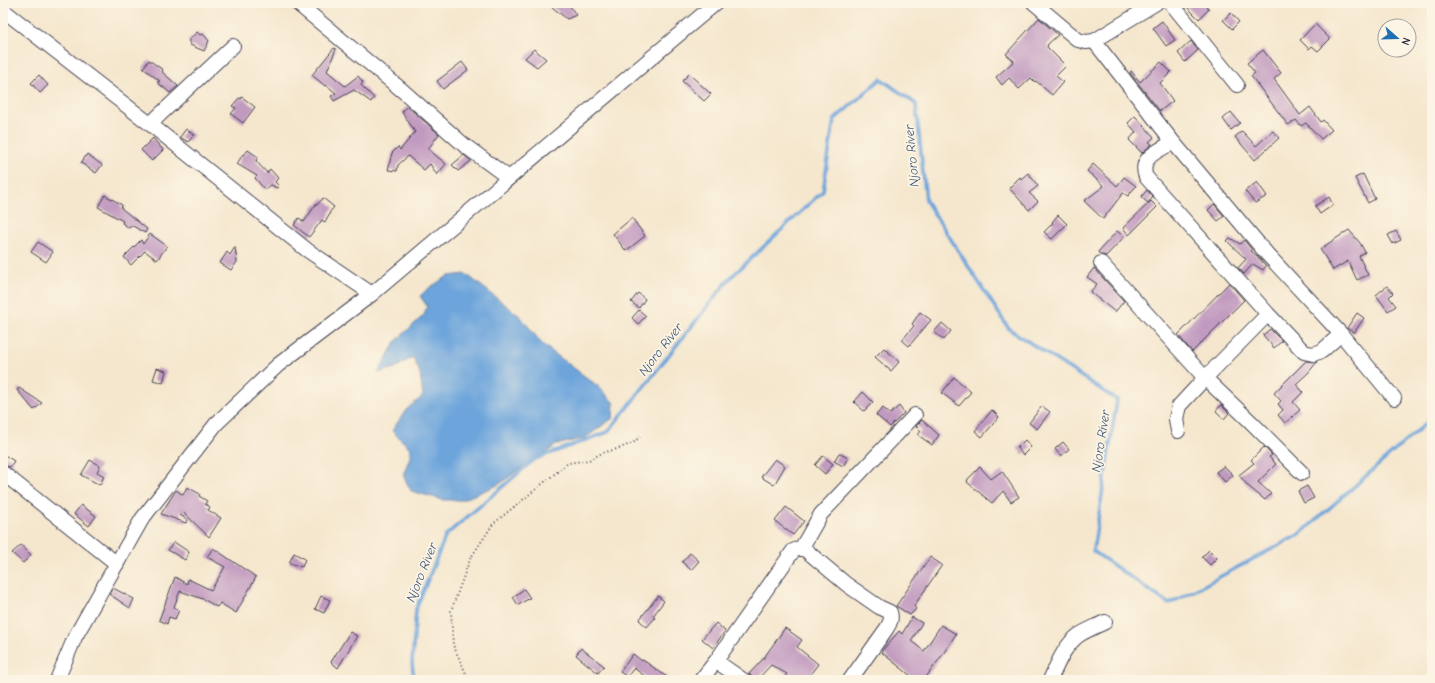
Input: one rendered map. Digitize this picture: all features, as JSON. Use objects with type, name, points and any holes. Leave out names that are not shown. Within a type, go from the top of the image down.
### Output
[{"type":"street","points":[[297,3],[464,145],[509,178]]},
{"type":"street","points":[[57,680],[75,637],[142,519],[216,424],[278,365],[372,294],[716,3]]},
{"type":"street","points":[[1034,3],[1078,40],[1086,42],[1094,41],[1156,3]]},
{"type":"street","points":[[1171,3],[1237,85]]},
{"type":"street","points":[[3,10],[150,124],[307,250],[372,294]]},
{"type":"street","points":[[1094,41],[1174,142],[1267,254],[1340,334],[1394,398]]},
{"type":"street","points":[[150,124],[233,46]]},
{"type":"street","points":[[1174,142],[1150,156],[1144,164],[1143,170],[1146,177],[1300,349],[1309,354],[1322,351],[1340,334]]},
{"type":"street","points":[[1101,263],[1205,378],[1302,473]]},
{"type":"street","points":[[1178,431],[1176,419],[1179,406],[1268,314]]},
{"type":"street","points":[[701,680],[793,551],[802,547],[821,514],[915,415]]},
{"type":"street","points":[[3,473],[117,564]]},
{"type":"street","points":[[802,547],[846,584],[879,607],[890,612],[890,623],[850,680]]},
{"type":"street","points":[[1050,680],[1060,656],[1068,645],[1079,635],[1105,622]]},
{"type":"street","points":[[716,661],[743,680]]},
{"type":"path","points":[[469,680],[454,645],[451,611],[470,559],[493,524],[568,463],[589,460],[602,453],[626,446],[640,437]]},
{"type":"water","points":[[466,274],[521,317],[542,344],[599,387],[614,403],[613,418],[585,438],[556,445],[498,485],[462,500],[443,500],[411,491],[403,475],[410,457],[410,448],[392,431],[406,410],[423,396],[420,373],[413,357],[395,368],[378,373],[396,341],[424,315],[427,306],[420,296],[429,288],[448,276]]},
{"type":"building","points":[[547,3],[568,3],[576,15],[567,19]]},
{"type":"building","points":[[1183,3],[1204,3],[1209,9],[1199,19]]},
{"type":"building","points":[[1231,13],[1239,22],[1232,29],[1223,20]]},
{"type":"building","points":[[1039,18],[1058,35],[1048,44],[1047,47],[1066,66],[1056,76],[1063,82],[1052,95],[1031,78],[1019,89],[1009,78],[1002,85],[996,77],[1014,61],[1006,54]]},
{"type":"building","points":[[1162,21],[1175,40],[1166,46],[1153,28]]},
{"type":"building","points":[[1315,24],[1330,39],[1318,51],[1312,46],[1309,49],[1300,40]]},
{"type":"building","points":[[197,32],[200,35],[203,34],[209,41],[204,51],[190,45],[188,41]]},
{"type":"building","points":[[1191,41],[1198,50],[1185,62],[1178,53]]},
{"type":"building","points":[[334,48],[336,49],[327,71],[345,86],[358,76],[363,82],[361,85],[374,98],[371,102],[354,90],[334,101],[331,96],[336,93],[312,75]]},
{"type":"building","points":[[534,49],[546,59],[537,67],[525,58]]},
{"type":"building","points":[[1263,50],[1281,73],[1274,79],[1300,115],[1310,107],[1321,122],[1323,120],[1332,130],[1321,139],[1306,123],[1301,126],[1296,120],[1288,125],[1251,76],[1255,73],[1247,63]]},
{"type":"building","points":[[149,60],[163,70],[162,72],[178,86],[170,93],[157,82],[160,81],[143,68]]},
{"type":"building","points":[[462,62],[468,70],[443,89],[437,81]]},
{"type":"building","points":[[1161,62],[1171,72],[1160,83],[1173,101],[1160,111],[1130,73],[1131,71],[1140,82]]},
{"type":"building","points":[[689,74],[711,94],[704,101],[682,81]]},
{"type":"building","points":[[39,75],[48,85],[40,93],[31,83]]},
{"type":"building","points":[[242,97],[255,107],[243,123],[231,114],[236,108],[232,106],[239,98],[241,99]]},
{"type":"building","points":[[407,106],[439,134],[428,149],[446,164],[437,175],[430,164],[424,170],[408,156],[398,165],[397,171],[388,170],[392,153],[398,147],[400,150],[415,132],[402,112]]},
{"type":"building","points":[[1231,112],[1240,123],[1231,130],[1223,119]]},
{"type":"building","points":[[1135,116],[1154,137],[1149,142],[1152,144],[1142,153],[1129,140],[1136,132],[1128,123]]},
{"type":"building","points":[[186,129],[194,135],[188,142],[180,137]]},
{"type":"building","points":[[1242,131],[1256,146],[1273,131],[1279,138],[1255,160],[1235,137]]},
{"type":"building","points":[[153,138],[163,150],[152,161],[141,150]]},
{"type":"building","points":[[248,150],[258,157],[256,161],[267,173],[270,169],[278,178],[275,182],[279,186],[277,188],[271,185],[265,190],[255,178],[257,176],[237,164],[243,154],[244,155]]},
{"type":"building","points":[[87,154],[102,165],[96,173],[81,163]]},
{"type":"building","points":[[464,155],[471,161],[458,171],[452,165]]},
{"type":"building","points":[[1093,164],[1117,186],[1124,177],[1136,186],[1128,196],[1123,193],[1103,219],[1084,201],[1104,186],[1087,171]]},
{"type":"building","points":[[1028,173],[1038,186],[1029,193],[1038,201],[1029,210],[1009,188],[1020,177],[1021,179]]},
{"type":"building","points":[[1363,174],[1375,199],[1368,203],[1355,178]]},
{"type":"building","points":[[1257,182],[1267,196],[1255,203],[1245,191]]},
{"type":"building","points":[[1147,190],[1153,197],[1148,203],[1141,197]]},
{"type":"building","points":[[105,195],[122,205],[121,208],[147,229],[145,233],[131,225],[129,228],[122,223],[123,221],[98,207]]},
{"type":"building","points":[[1329,197],[1333,205],[1320,214],[1315,206]]},
{"type":"building","points":[[323,198],[334,207],[329,213],[330,214],[325,222],[322,220],[309,237],[294,225],[299,218],[304,222],[316,204],[317,205]]},
{"type":"building","points":[[1151,201],[1157,207],[1129,235],[1123,228]]},
{"type":"building","points":[[1214,204],[1224,216],[1218,221],[1208,210]]},
{"type":"building","points":[[1058,215],[1067,224],[1052,239],[1044,232],[1053,223],[1052,222]]},
{"type":"building","points":[[632,218],[645,236],[626,251],[613,234]]},
{"type":"building","points":[[1349,230],[1360,243],[1365,252],[1359,256],[1368,275],[1357,280],[1348,261],[1333,270],[1320,249]]},
{"type":"building","points":[[1117,231],[1124,237],[1106,256],[1101,255],[1098,252]]},
{"type":"building","points":[[1396,231],[1401,240],[1393,244],[1388,235]]},
{"type":"building","points":[[150,234],[167,246],[157,260],[145,251],[131,265],[124,257],[141,240],[143,244]]},
{"type":"building","points":[[1230,238],[1240,244],[1244,240],[1252,250],[1251,251],[1266,266],[1263,270],[1253,264],[1244,274],[1238,268],[1246,259],[1227,241]]},
{"type":"building","points":[[38,242],[53,252],[46,262],[31,252]]},
{"type":"building","points":[[235,247],[237,262],[231,270],[220,263],[227,252],[230,255]]},
{"type":"building","points":[[1094,268],[1124,301],[1115,312],[1090,292],[1097,284],[1087,277]]},
{"type":"building","points":[[1229,283],[1244,300],[1192,352],[1178,335]]},
{"type":"building","points":[[1387,286],[1393,293],[1389,297],[1396,306],[1388,311],[1376,295]]},
{"type":"building","points":[[638,293],[645,299],[639,308],[631,302]]},
{"type":"building","points":[[639,310],[646,316],[638,324],[632,318]]},
{"type":"building","points":[[920,312],[931,320],[909,346],[902,340],[914,326],[912,324]]},
{"type":"building","points":[[1357,313],[1364,318],[1354,333],[1347,328]]},
{"type":"building","points":[[942,323],[951,331],[944,340],[934,332]]},
{"type":"building","points":[[1270,329],[1282,341],[1274,348],[1263,335]]},
{"type":"building","points":[[884,348],[899,362],[891,371],[875,357]]},
{"type":"building","points":[[1306,361],[1317,362],[1296,384],[1303,392],[1293,402],[1300,410],[1285,423],[1278,415],[1283,410],[1278,404],[1281,401],[1274,393]]},
{"type":"building","points":[[157,368],[166,371],[163,383],[153,380]]},
{"type":"building","points":[[954,377],[971,392],[959,406],[942,393]]},
{"type":"building","points":[[19,388],[42,403],[34,410],[17,390]]},
{"type":"building","points":[[863,392],[873,402],[864,411],[854,402]]},
{"type":"building","points":[[1221,405],[1229,413],[1224,419],[1216,411]]},
{"type":"building","points":[[899,406],[904,413],[890,427],[876,415],[883,408],[890,414]]},
{"type":"building","points":[[1042,406],[1050,412],[1037,429],[1029,423]]},
{"type":"building","points":[[992,410],[999,417],[982,437],[975,431]]},
{"type":"building","points":[[922,420],[939,435],[932,445],[918,435],[921,431],[916,426]]},
{"type":"building","points":[[1025,440],[1031,447],[1023,455],[1017,448]]},
{"type":"building","points":[[1063,442],[1069,449],[1061,456],[1055,449]]},
{"type":"building","points":[[1264,447],[1272,455],[1269,457],[1276,464],[1258,482],[1271,494],[1265,500],[1248,486],[1239,475],[1254,463],[1251,460]]},
{"type":"building","points":[[839,453],[848,458],[843,466],[834,461]]},
{"type":"building","points":[[3,454],[14,461],[10,467],[3,465]]},
{"type":"building","points":[[823,456],[833,464],[825,474],[815,465]]},
{"type":"building","points":[[775,459],[785,466],[774,485],[761,477]]},
{"type":"building","points":[[90,460],[100,466],[97,472],[104,476],[100,485],[81,475]]},
{"type":"building","points":[[1224,466],[1233,475],[1225,482],[1216,472]]},
{"type":"building","points":[[980,467],[991,479],[1002,471],[1019,497],[1011,502],[1003,491],[992,503],[967,482],[968,479]]},
{"type":"building","points":[[1307,486],[1314,498],[1304,503],[1298,491]]},
{"type":"building","points":[[187,487],[200,494],[199,496],[207,501],[205,504],[210,507],[208,510],[221,518],[209,537],[182,511],[180,515],[188,520],[186,523],[161,514],[176,490],[183,495]]},
{"type":"building","points":[[81,505],[96,516],[89,526],[74,514]]},
{"type":"building","points":[[786,507],[804,521],[793,535],[775,521]]},
{"type":"building","points":[[174,542],[189,552],[185,560],[168,550]]},
{"type":"building","points":[[21,545],[31,555],[23,563],[12,553]]},
{"type":"building","points":[[213,548],[256,577],[236,613],[220,603],[217,607],[203,599],[180,591],[174,607],[179,610],[175,619],[169,617],[167,624],[159,620],[175,577],[187,584],[188,579],[211,590],[225,567],[207,557]]},
{"type":"building","points":[[1209,550],[1217,558],[1210,565],[1202,557]]},
{"type":"building","points":[[294,553],[305,559],[302,567],[289,563]]},
{"type":"building","points":[[690,553],[699,561],[691,570],[682,562]]},
{"type":"building","points":[[930,557],[942,565],[914,606],[916,609],[910,615],[896,606]]},
{"type":"building","points":[[113,588],[134,599],[130,608],[109,594]]},
{"type":"building","points":[[524,589],[530,598],[518,605],[513,597]]},
{"type":"building","points":[[321,596],[330,600],[324,613],[315,609]]},
{"type":"building","points":[[658,596],[664,601],[653,616],[655,618],[647,627],[639,620]]},
{"type":"building","points":[[912,617],[922,623],[911,641],[924,651],[941,625],[956,634],[924,680],[916,680],[881,652],[899,631],[902,634]]},
{"type":"building","points":[[716,623],[725,631],[713,648],[702,639]]},
{"type":"building","points":[[785,628],[802,640],[797,647],[818,664],[806,680],[782,680],[787,674],[771,665],[757,680],[755,680],[749,674],[763,659]]},
{"type":"building","points":[[350,632],[357,636],[338,668],[331,662]]},
{"type":"building","points":[[581,648],[604,666],[598,673],[576,655]]},
{"type":"building","points":[[633,654],[671,680],[650,680],[634,668],[627,677],[620,672]]},
{"type":"waterway","name":"Njoro River","points":[[414,680],[412,663],[416,609],[446,535],[535,459],[608,432],[730,278],[823,191],[834,120],[881,79],[916,104],[926,201],[1009,329],[1117,400],[1093,551],[1169,604],[1300,534],[1432,418]]}]
